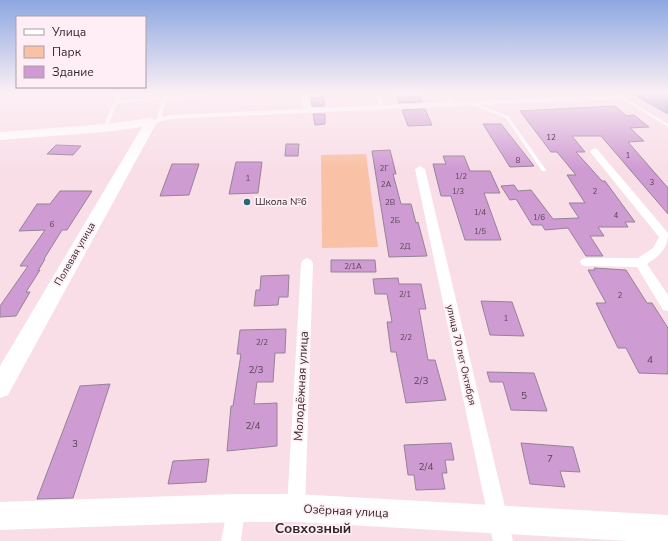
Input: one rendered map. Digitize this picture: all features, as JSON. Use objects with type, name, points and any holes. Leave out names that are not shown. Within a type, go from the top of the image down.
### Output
[{"type":"street","points":[[0,136],[105,128],[164,118]]},
{"type":"street","name":"Полевая улица","points":[[0,387],[155,120]]},
{"type":"street","points":[[586,262],[640,263],[658,251],[665,237],[594,151]]},
{"type":"street","name":"улица 70 лет Октября","points":[[420,169],[500,530]]},
{"type":"street","name":"Молодёжная улица","points":[[296,508],[307,263]]},
{"type":"street","points":[[640,263],[668,306]]},
{"type":"street","points":[[231,541],[236,508]]},
{"type":"street","name":"Озёрная улица","points":[[0,516],[236,508],[296,508],[500,530],[668,529]]},
{"type":"lane","points":[[105,128],[109,118]]},
{"type":"lane","points":[[508,118],[544,170]]},
{"type":"lane","points":[[655,118],[668,126]]},
{"type":"green space","points":[[366,154],[378,247],[322,248],[321,155]]},
{"type":"building","points":[[314,118],[325,118],[325,124],[315,125]]},
{"type":"building","points":[[405,118],[429,118],[432,125],[408,126]]},
{"type":"building","points":[[525,118],[638,118],[649,127],[630,128],[644,141],[628,142],[668,188],[668,214],[601,136],[572,136],[585,152],[576,152],[602,181],[605,181],[635,222],[625,222],[628,227],[598,227],[604,236],[590,236],[603,256],[586,256],[568,228],[545,230],[542,225],[532,225],[516,199],[510,200],[501,186],[514,185],[518,191],[531,190],[553,219],[579,218],[569,203],[585,203],[567,175],[576,175],[557,152],[551,152]]},
{"type":"building","points":[[483,124],[501,124],[534,166],[510,167]]},
{"type":"building","points":[[286,144],[299,144],[298,156],[285,156]]},
{"type":"building","points":[[56,145],[81,146],[73,155],[47,154]]},
{"type":"building","points":[[390,150],[396,174],[393,174],[401,204],[411,204],[416,223],[418,222],[427,256],[389,257],[372,151]]},
{"type":"building","points":[[443,156],[464,156],[470,171],[490,171],[500,193],[484,193],[501,240],[465,240],[451,196],[441,196],[433,164],[446,164]]},
{"type":"building","points":[[236,162],[262,162],[258,193],[229,194]]},
{"type":"building","points":[[172,164],[199,164],[189,195],[160,196]]},
{"type":"building","points":[[60,191],[92,191],[67,230],[62,230],[44,259],[38,271],[40,270],[26,292],[30,292],[16,316],[0,317],[0,306],[28,266],[20,266],[45,230],[19,231],[37,204],[50,204]]},
{"type":"building","points":[[331,260],[375,260],[376,272],[331,272]]},
{"type":"building","points":[[594,268],[626,270],[647,303],[652,303],[668,328],[668,374],[639,373],[626,348],[618,348],[596,303],[606,303],[588,270],[595,270]]},
{"type":"building","points":[[289,275],[288,297],[279,297],[278,305],[254,306],[256,290],[260,290],[261,276]]},
{"type":"building","points":[[398,278],[399,284],[421,284],[426,309],[419,309],[428,360],[435,360],[446,400],[406,403],[396,352],[391,352],[387,322],[392,322],[387,294],[375,294],[373,279]]},
{"type":"building","points":[[481,301],[512,302],[524,336],[490,335]]},
{"type":"building","points":[[286,329],[285,353],[275,353],[273,382],[257,382],[254,404],[277,403],[277,446],[227,451],[231,406],[233,406],[241,354],[237,354],[240,330]]},
{"type":"building","points":[[487,372],[534,373],[547,411],[511,410],[503,382],[490,382]]},
{"type":"building","points":[[110,384],[73,498],[37,499],[80,386]]},
{"type":"building","points":[[451,443],[454,460],[445,460],[447,473],[442,473],[445,489],[416,490],[414,475],[408,475],[404,445]]},
{"type":"building","points":[[521,443],[573,447],[580,472],[560,471],[565,487],[530,484]]},
{"type":"building","points":[[209,459],[206,482],[168,484],[173,461]]},
{"type":"place","name":"Школа №6","points":[[247,202]]},
{"type":"district","name":"Совхозный","points":[[313,528]]}]
